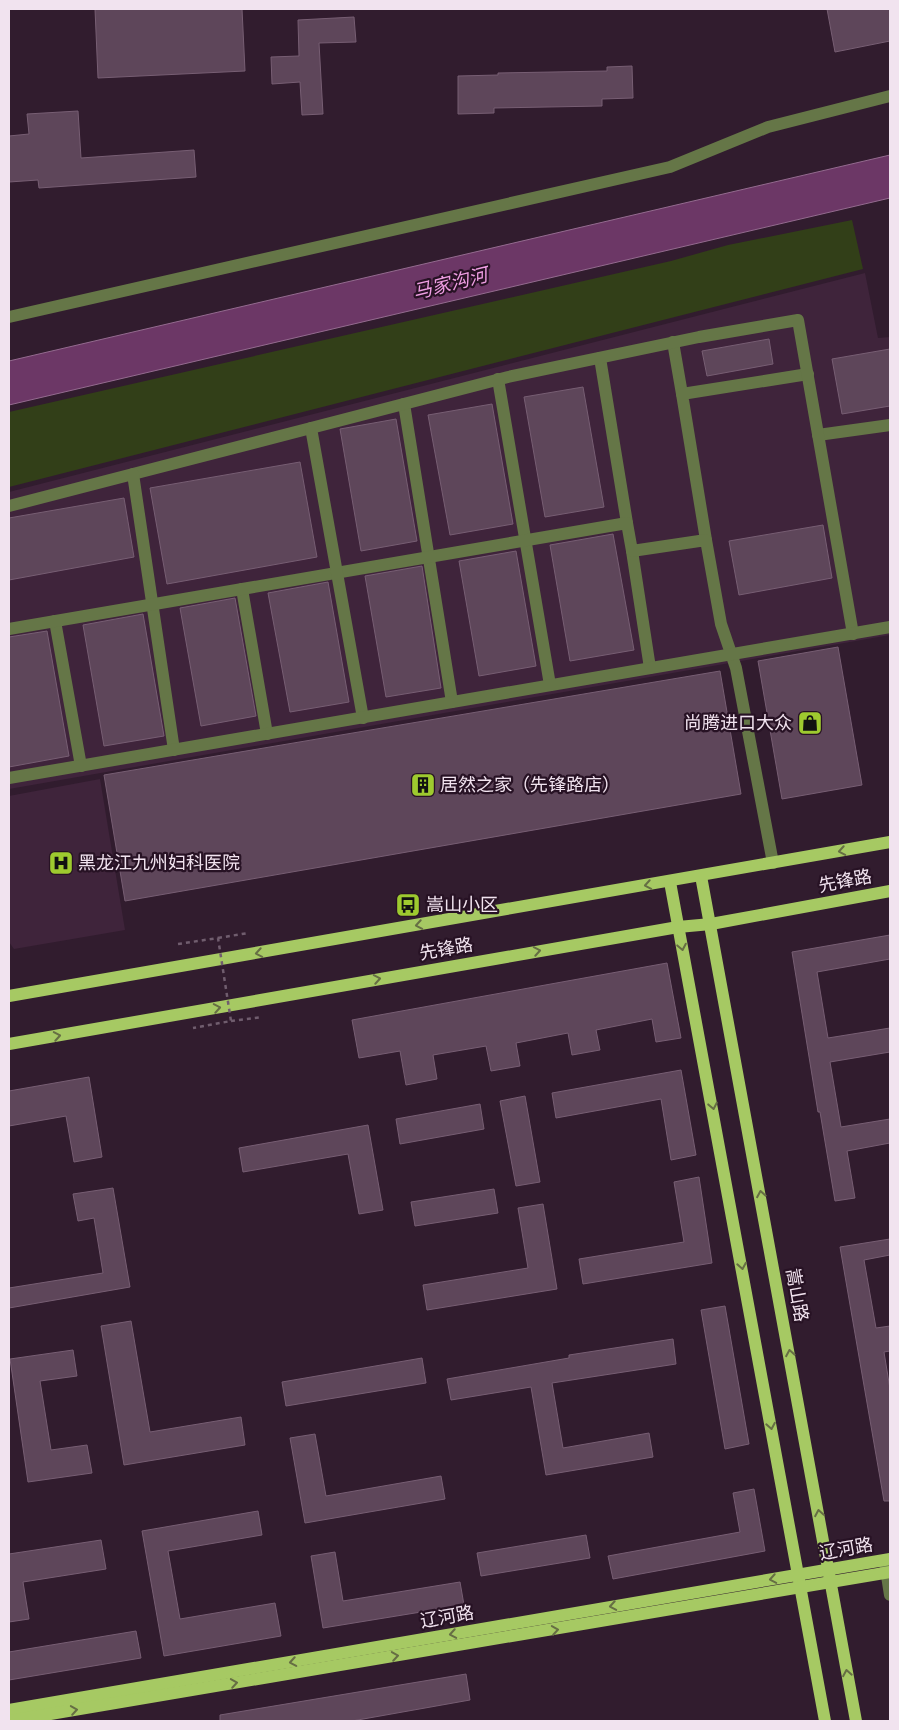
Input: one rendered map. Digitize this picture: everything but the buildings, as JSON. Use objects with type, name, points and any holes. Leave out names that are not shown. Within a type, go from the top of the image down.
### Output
[{"type":"main road","name":"先锋路","points":[[9,996],[670,882],[890,842]]},
{"type":"main road","name":"嵩山路","points":[[701,876],[830,1569],[856,1721]]},
{"type":"main road","points":[[670,882],[825,1721]]},
{"type":"main road","name":"先锋路","points":[[9,1044],[678,926],[711,924],[890,891]]},
{"type":"main road","name":"辽河路","points":[[9,1710],[887,1559]]},
{"type":"main road","name":"辽河路","points":[[9,1721],[888,1573]]},
{"type":"street","points":[[9,317],[670,166],[768,127],[890,96]]},
{"type":"street","points":[[9,506],[498,379],[673,342],[798,320],[853,634]]},
{"type":"street","points":[[673,342],[720,624],[736,668],[773,863]]},
{"type":"street","points":[[600,358],[650,668]]},
{"type":"street","points":[[682,394],[808,374]]},
{"type":"street","points":[[498,379],[550,685]]},
{"type":"street","points":[[404,404],[452,702]]},
{"type":"street","points":[[818,435],[890,426]]},
{"type":"street","points":[[311,428],[363,718]]},
{"type":"street","points":[[133,474],[174,750]]},
{"type":"street","points":[[9,629],[627,523]]},
{"type":"street","points":[[632,551],[706,540]]},
{"type":"street","points":[[242,589],[267,734]]},
{"type":"street","points":[[55,621],[80,766]]},
{"type":"street","points":[[9,778],[853,634],[890,626]]},
{"type":"street","points":[[887,1559],[890,1595]]},
{"type":"path","points":[[178,944],[248,934]]},
{"type":"path","points":[[218,938],[231,1021]]},
{"type":"path","points":[[193,1028],[262,1017]]},
{"type":"shaded area","points":[[865,273],[878,338],[890,337],[890,635],[9,789],[9,492]]},
{"type":"shaded area","name":"黑龙江九州妇科医院","points":[[100,779],[125,930],[14,949],[9,942],[9,796]]},
{"type":"green space","points":[[852,220],[863,269],[9,487],[9,412],[671,261],[728,245]]},
{"type":"water","name":"马家沟河","points":[[890,155],[890,198],[9,405],[9,361]]},
{"type":"place","name":"尚腾进口大众","points":[[810,723]]},
{"type":"place","name":"居然之家（先锋路店）","points":[[423,785]]},
{"type":"place","name":"黑龙江九州妇科医院","points":[[61,863]]},
{"type":"place","name":"嵩山小区","points":[[408,905]]}]
